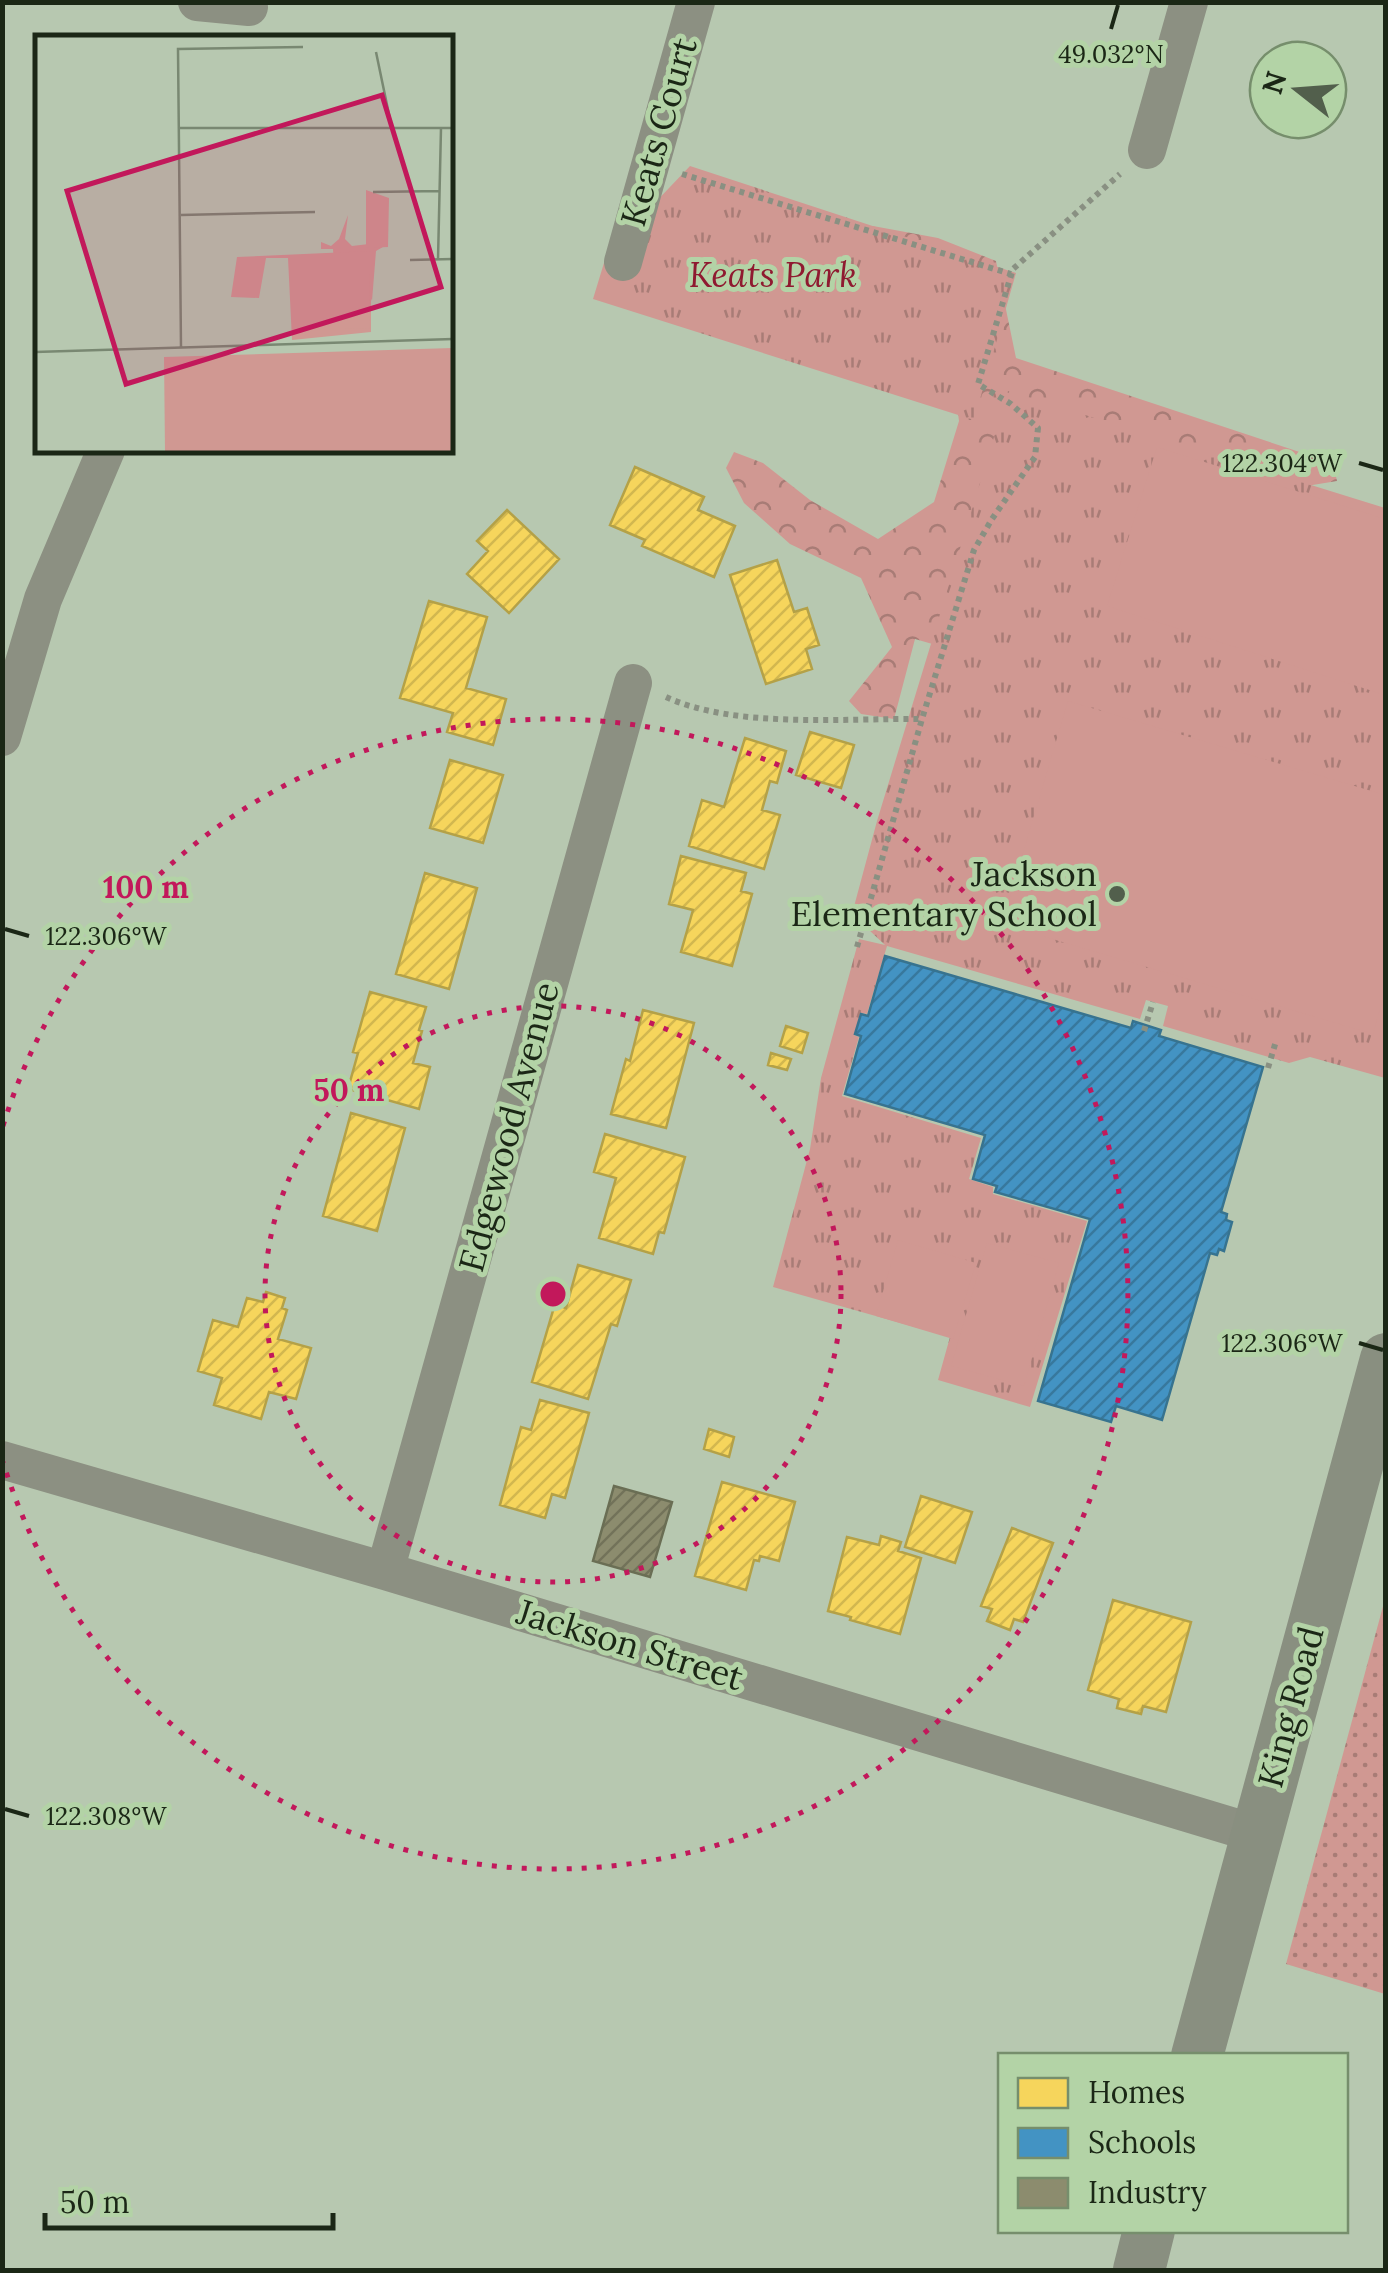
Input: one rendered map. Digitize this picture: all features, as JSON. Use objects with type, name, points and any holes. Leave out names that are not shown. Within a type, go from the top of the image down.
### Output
[{"type":"street","points":[[197,2],[247,16]]},
{"type":"street","name":"Keats Court","points":[[622,262],[696,2]]},
{"type":"street","points":[[1147,150],[1189,2]]},
{"type":"street","points":[[2,737],[42,599],[105,452]]},
{"type":"street","name":"Edgewood Avenue","points":[[385,1571],[632,683]]},
{"type":"street","name":"King Road","points":[[1198,2053],[1386,1359]]},
{"type":"street","name":"Jackson Street","points":[[2,1460],[385,1571],[1257,1834]]},
{"type":"street","points":[[1139,2270],[1149,2233]]},
{"type":"path","points":[[857,947],[974,550],[1035,457],[1038,428],[1011,404],[978,384],[1012,269],[1147,150]]},
{"type":"path","points":[[651,164],[1011,274]]},
{"type":"path","points":[[632,683],[684,706],[750,718],[922,719]]},
{"type":"path","points":[[1144,1032],[1153,1002]]},
{"type":"path","points":[[1268,1068],[1276,1042]]},
{"type":"green space","name":"Keats Park","points":[[690,166],[1016,273],[974,420],[593,299],[607,253]]},
{"type":"green space","points":[[873,226],[938,238],[996,261],[1016,358],[1333,463],[1337,481],[1264,493],[981,658],[915,639],[894,719],[861,714],[849,701],[892,647],[861,578],[790,544],[744,503],[726,468],[734,452],[763,463],[810,500],[878,539],[934,502],[959,421],[954,384],[847,243]]},
{"type":"green space","points":[[1008,391],[1385,508],[1385,1078],[1310,1057],[1289,1063],[1163,1026],[1168,1006],[1146,1000],[1140,1019],[887,946],[867,1014],[861,1013],[854,1035],[859,1037],[842,1096],[981,1138],[969,1179],[993,1187],[993,1194],[1087,1221],[1030,1407],[938,1380],[950,1337],[773,1287],[810,1149],[821,1078],[859,939],[885,945],[852,914]]},
{"type":"green space","points":[[1157,447],[1385,519],[1385,695],[1107,606]]},
{"type":"green space","points":[[1068,701],[1385,795],[1385,991],[1373,1034],[1002,924]]},
{"type":"green space","points":[[898,1240],[976,1263],[953,1339],[876,1316]]},
{"type":"green space","points":[[987,1243],[1059,1263],[1024,1386],[951,1366]]},
{"type":"green space","points":[[1385,1599],[1385,1994],[1286,1964]]},
{"type":"building: Homes","points":[[635,467],[704,497],[698,510],[735,526],[714,577],[642,546],[645,540],[610,525]]},
{"type":"building: Homes","points":[[507,510],[559,559],[509,613],[467,574],[488,551],[477,541]]},
{"type":"building: Homes","points":[[777,560],[794,612],[807,608],[819,645],[806,649],[812,669],[766,684],[730,575]]},
{"type":"building: Homes","points":[[429,601],[487,617],[466,688],[506,699],[493,745],[447,732],[453,713],[400,698]]},
{"type":"building: Homes","points":[[810,732],[854,745],[841,788],[796,775]]},
{"type":"building: Homes","points":[[745,738],[786,751],[777,783],[770,781],[762,810],[780,815],[764,869],[689,846],[702,800],[724,807]]},
{"type":"building: Homes","points":[[450,760],[503,775],[483,843],[430,828]]},
{"type":"building: Homes","points":[[681,856],[746,873],[741,891],[752,894],[732,966],[681,952],[693,910],[669,904]]},
{"type":"building: Homes","points":[[425,873],[477,888],[449,989],[396,974]]},
{"type":"building: Homes","points":[[370,992],[426,1007],[413,1063],[430,1067],[419,1109],[348,1089],[358,1053],[353,1052]]},
{"type":"building: Homes","points":[[643,1010],[694,1023],[666,1128],[611,1114]]},
{"type":"building: Homes","points":[[786,1026],[808,1033],[802,1053],[780,1046]]},
{"type":"building: Homes","points":[[771,1053],[791,1059],[787,1070],[768,1065]]},
{"type":"building: Homes","points":[[351,1113],[405,1128],[377,1231],[323,1216]]},
{"type":"building: Homes","points":[[605,1134],[685,1157],[664,1233],[659,1232],[653,1254],[599,1238],[616,1178],[594,1172]]},
{"type":"building: Homes","points":[[578,1265],[631,1280],[617,1326],[611,1324],[588,1399],[532,1382],[555,1304],[566,1308]]},
{"type":"building: Homes","points":[[266,1292],[285,1298],[282,1308],[287,1310],[278,1339],[311,1348],[296,1399],[269,1392],[261,1419],[214,1405],[222,1378],[198,1371],[213,1320],[238,1327],[247,1298],[263,1302]]},
{"type":"building: Homes","points":[[540,1400],[589,1413],[565,1498],[552,1494],[545,1518],[500,1505],[521,1427],[531,1430]]},
{"type":"building: Homes","points":[[709,1429],[734,1437],[729,1457],[704,1449]]},
{"type":"building: Homes","points":[[722,1482],[795,1502],[779,1561],[760,1556],[759,1561],[754,1560],[746,1590],[695,1576]]},
{"type":"building: Homes","points":[[921,1496],[972,1512],[955,1563],[905,1547]]},
{"type":"building: Homes","points":[[1012,1528],[1053,1543],[1023,1622],[1014,1619],[1010,1630],[987,1621],[992,1609],[981,1606]]},
{"type":"building: Homes","points":[[881,1536],[901,1542],[898,1551],[921,1558],[900,1634],[828,1611],[847,1537],[879,1545]]},
{"type":"building: Homes","points":[[1113,1600],[1191,1622],[1166,1712],[1143,1706],[1141,1714],[1117,1708],[1119,1699],[1088,1690]]},
{"type":"building: Schools","points":[[885,956],[1131,1028],[1133,1021],[1161,1030],[1159,1036],[1263,1067],[1221,1212],[1232,1222],[1224,1251],[1210,1253],[1162,1420],[1116,1406],[1111,1422],[1038,1401],[1090,1219],[995,1192],[997,1186],[973,1179],[985,1135],[845,1094],[861,1036],[855,1034],[861,1014],[868,1016]]},
{"type":"building: Industry","points":[[614,1486],[672,1502],[650,1577],[593,1561]]},
{"type":"place","name":"Jackson Elementary School","points":[[1117,894]]}]
